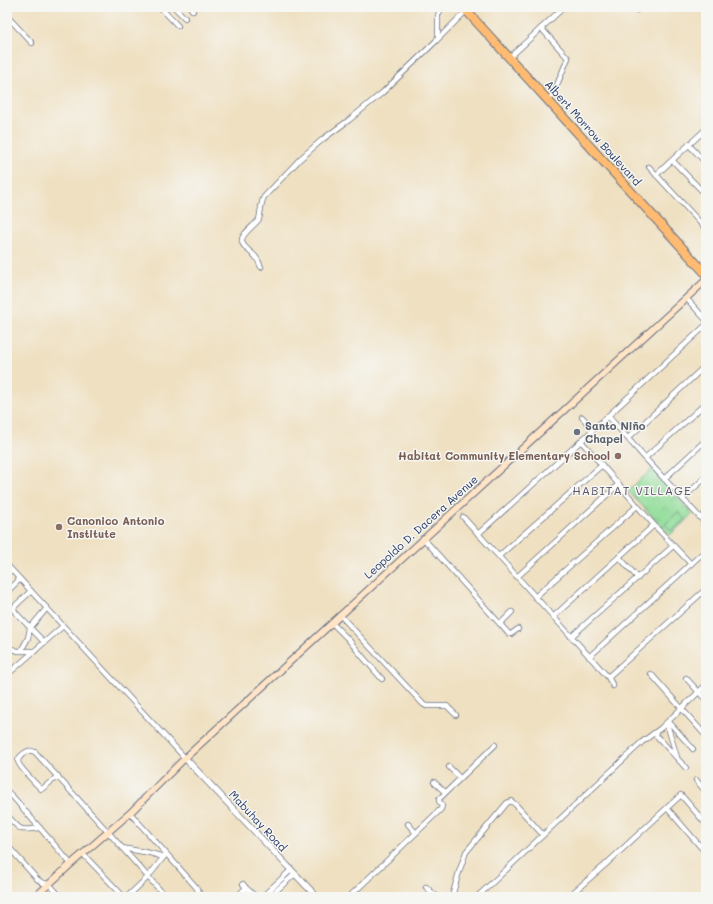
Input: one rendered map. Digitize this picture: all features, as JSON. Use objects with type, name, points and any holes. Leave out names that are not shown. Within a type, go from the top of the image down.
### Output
[{"type":"highway","name":"Albert Morrow Boulevard","points":[[465,9],[706,274]]},
{"type":"main road","name":"Leopoldo D. Dacera Avenue","points":[[35,897],[130,813],[185,758],[423,538],[706,280]]},
{"type":"street","points":[[163,7],[161,8],[178,26]]},
{"type":"street","points":[[174,7],[185,18]]},
{"type":"street","points":[[436,41],[438,37],[438,15],[442,7]]},
{"type":"street","points":[[509,58],[564,7]]},
{"type":"street","points":[[261,267],[256,257],[244,246],[242,239],[259,219],[264,197],[300,159],[382,93],[436,41],[465,9]]},
{"type":"street","points":[[7,16],[32,43]]},
{"type":"street","points":[[541,28],[568,56],[549,101]]},
{"type":"street","points":[[656,176],[706,130]]},
{"type":"street","points":[[689,145],[706,163]]},
{"type":"street","points":[[673,161],[706,196]]},
{"type":"street","points":[[649,167],[706,230]]},
{"type":"street","points":[[686,298],[706,320]]},
{"type":"street","points":[[478,534],[706,326]]},
{"type":"street","points":[[628,438],[706,365]]},
{"type":"street","points":[[645,458],[706,403]]},
{"type":"street","points":[[608,416],[706,524]]},
{"type":"street","points":[[582,417],[593,429]]},
{"type":"street","points":[[664,479],[706,440]]},
{"type":"street","points":[[581,441],[654,525],[691,564]]},
{"type":"street","points":[[499,556],[602,465]]},
{"type":"street","points":[[683,498],[706,477]]},
{"type":"street","points":[[517,577],[619,484]]},
{"type":"street","points":[[535,597],[638,506]]},
{"type":"street","points":[[701,518],[706,513]]},
{"type":"street","points":[[463,517],[608,677],[613,686]]},
{"type":"street","points":[[553,617],[654,525]]},
{"type":"street","points":[[423,538],[510,634],[518,628]]},
{"type":"street","points":[[571,637],[674,546]]},
{"type":"street","points":[[589,657],[706,550]]},
{"type":"street","points":[[619,557],[638,578]]},
{"type":"street","points":[[7,564],[185,758]]},
{"type":"street","points":[[7,592],[20,579]]},
{"type":"street","points":[[608,677],[706,589]]},
{"type":"street","points":[[31,591],[15,606],[15,612],[44,642]]},
{"type":"street","points":[[21,651],[26,643],[30,628],[47,608]]},
{"type":"street","points":[[500,624],[512,612]]},
{"type":"street","points":[[340,615],[422,704],[426,706],[447,706],[456,715]]},
{"type":"street","points":[[332,623],[348,639],[382,679]]},
{"type":"street","points":[[7,675],[63,626]]},
{"type":"street","points":[[7,647],[13,650],[21,651],[34,650]]},
{"type":"street","points":[[650,674],[706,736]]},
{"type":"street","points":[[686,678],[706,700]]},
{"type":"street","points":[[477,897],[642,742],[668,723],[706,685]]},
{"type":"street","points":[[668,723],[693,749]]},
{"type":"street","points":[[668,723],[678,758]]},
{"type":"street","points":[[654,733],[686,768]]},
{"type":"street","points":[[349,897],[441,809],[442,806],[438,800],[495,745]]},
{"type":"street","points":[[58,776],[41,789],[19,765],[18,760],[28,751],[33,751],[38,755],[58,776],[166,897]]},
{"type":"street","name":"Mabuhay Road","points":[[185,758],[317,897]]},
{"type":"street","points":[[449,767],[460,778]]},
{"type":"street","points":[[696,780],[706,792]]},
{"type":"street","points":[[434,782],[446,792]]},
{"type":"street","points":[[702,787],[706,783]]},
{"type":"street","points":[[7,791],[71,864]]},
{"type":"street","points":[[568,897],[681,795],[706,824]]},
{"type":"street","points":[[453,897],[466,852],[507,803],[511,801],[516,805],[543,835]]},
{"type":"street","points":[[667,808],[706,852]]},
{"type":"street","points":[[130,813],[165,856],[196,887],[200,897]]},
{"type":"street","points":[[7,815],[20,829],[40,828]]},
{"type":"street","points":[[408,824],[416,833]]},
{"type":"street","points":[[7,845],[38,879],[43,883],[49,884],[61,897]]},
{"type":"street","points":[[122,848],[165,856]]},
{"type":"street","points":[[83,854],[126,897],[148,877],[165,856]]},
{"type":"street","points":[[262,897],[270,894],[293,872]]},
{"type":"street","points":[[236,897],[244,886],[256,897]]},
{"type":"street","points":[[426,886],[436,897]]},
{"type":"green space","points":[[652,469],[693,514],[670,535],[628,491]]},
{"type":"green space","points":[[678,512],[685,519],[672,531],[665,524]]},
{"type":"place","name":"Santo Niño Chapel","points":[[577,432]]},
{"type":"place","name":"Habitat Community Elementary School","points":[[618,456]]},
{"type":"place","name":"Canonico Antonio Institute","points":[[59,527]]},
{"type":"district","name":"HABITAT VILLAGE","points":[[632,491]]}]
